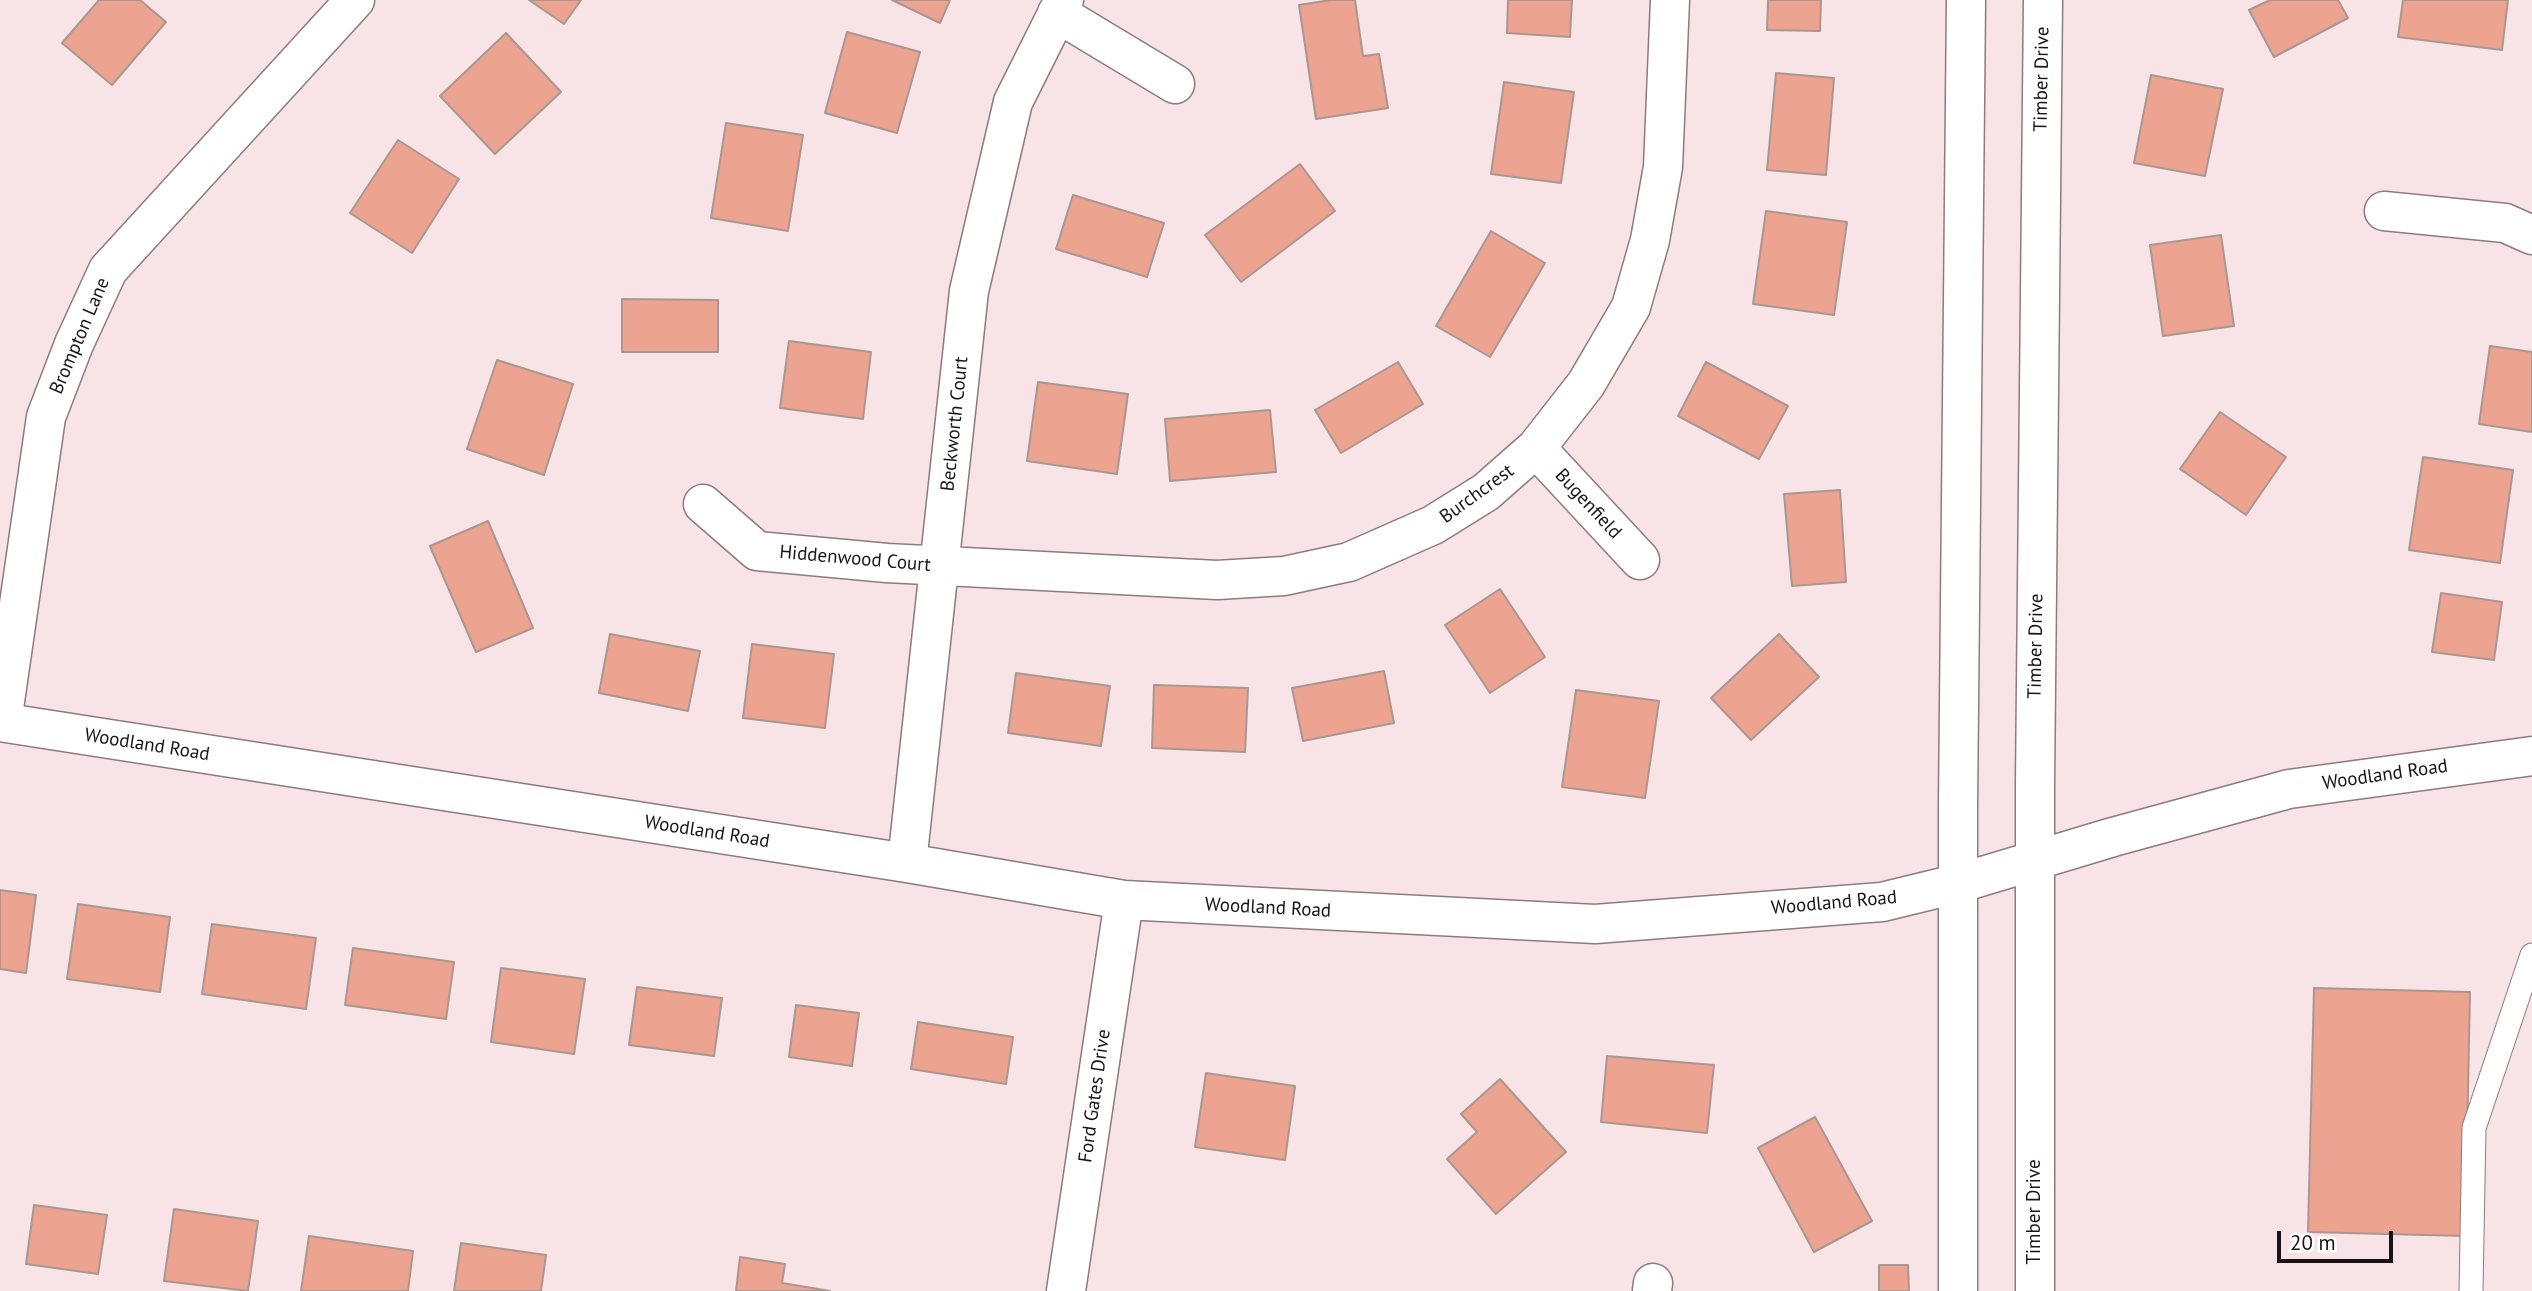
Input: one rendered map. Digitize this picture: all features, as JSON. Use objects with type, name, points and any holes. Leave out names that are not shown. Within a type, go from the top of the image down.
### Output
[{"type":"street","name":"Brompton Lane","points":[[1,722],[46,417],[74,344],[108,270],[355,0]]},
{"type":"street","name":"Burchcrest","points":[[941,566],[1217,580],[1284,576],[1349,562],[1433,526],[1486,492],[1536,448],[1586,384],[1631,307],[1650,240],[1663,167],[1670,0]]},
{"type":"street","points":[[1958,1291],[1958,805],[1966,0]]},
{"type":"street","name":"Timber Drive","points":[[2035,1291],[2035,782],[2043,0]]},
{"type":"street","points":[[1061,7],[1175,84]]},
{"type":"street","name":"Beckworth Court","points":[[907,863],[969,290],[1013,102],[1061,7]]},
{"type":"street","points":[[2384,211],[2505,223],[2532,235]]},
{"type":"street","name":"Bugenfield","points":[[1536,448],[1640,560]]},
{"type":"street","name":"Hiddenwood Court","points":[[703,504],[757,551],[941,566]]},
{"type":"street","name":"Woodland Road","points":[[1,722],[907,863],[1124,900],[1595,924],[1882,902],[1960,883],[2289,789],[2532,756]]},
{"type":"street","name":"Ford Gates Drive","points":[[1066,1291],[1124,900]]},
{"type":"lane","points":[[2471,1291],[2474,1128],[2532,956]]},
{"type":"building","points":[[99,0],[140,0],[166,22],[112,85],[62,43]]},
{"type":"building","points":[[529,0],[581,0],[564,24]]},
{"type":"building","points":[[892,0],[950,0],[940,23]]},
{"type":"building","points":[[1331,0],[1355,0],[1363,56],[1379,54],[1388,108],[1316,119],[1299,5]]},
{"type":"building","points":[[1508,0],[1572,0],[1570,37],[1507,33]]},
{"type":"building","points":[[1768,0],[1821,0],[1820,31],[1767,30]]},
{"type":"building","points":[[2270,0],[2338,0],[2348,18],[2274,57],[2249,10]]},
{"type":"building","points":[[2403,0],[2508,0],[2502,50],[2398,37]]},
{"type":"building","points":[[847,32],[920,52],[897,133],[825,113]]},
{"type":"building","points":[[506,33],[561,92],[495,154],[440,96]]},
{"type":"building","points":[[1776,73],[1834,78],[1826,175],[1767,170]]},
{"type":"building","points":[[2151,75],[2223,89],[2205,176],[2134,163]]},
{"type":"building","points":[[1504,82],[1574,92],[1561,183],[1491,174]]},
{"type":"building","points":[[726,123],[803,135],[788,231],[711,218]]},
{"type":"building","points":[[398,140],[459,179],[412,253],[350,213]]},
{"type":"building","points":[[1300,164],[1335,211],[1241,282],[1205,235]]},
{"type":"building","points":[[1073,195],[1164,223],[1147,277],[1056,249]]},
{"type":"building","points":[[1766,211],[1847,222],[1834,315],[1753,304]]},
{"type":"building","points":[[1491,231],[1545,263],[1490,357],[1436,326]]},
{"type":"building","points":[[2221,235],[2234,326],[2163,336],[2150,245]]},
{"type":"building","points":[[622,299],[718,300],[718,352],[622,352]]},
{"type":"building","points":[[789,341],[871,352],[863,419],[780,408]]},
{"type":"building","points":[[2490,346],[2532,352],[2532,432],[2479,424]]},
{"type":"building","points":[[497,360],[573,384],[544,475],[467,449]]},
{"type":"building","points":[[1398,362],[1423,404],[1341,453],[1315,410]]},
{"type":"building","points":[[1706,362],[1788,406],[1759,459],[1678,416]]},
{"type":"building","points":[[1038,382],[1128,394],[1117,474],[1027,461]]},
{"type":"building","points":[[1270,410],[1276,472],[1170,481],[1165,419]]},
{"type":"building","points":[[2220,412],[2286,457],[2246,515],[2180,469]]},
{"type":"building","points":[[2423,457],[2513,470],[2500,563],[2409,550]]},
{"type":"building","points":[[1840,490],[1846,582],[1792,586],[1784,494]]},
{"type":"building","points":[[488,521],[533,628],[476,652],[430,546]]},
{"type":"building","points":[[1500,589],[1545,657],[1490,693],[1445,625]]},
{"type":"building","points":[[2441,593],[2502,602],[2494,660],[2432,652]]},
{"type":"building","points":[[610,634],[700,651],[688,711],[599,693]]},
{"type":"building","points":[[1779,634],[1819,677],[1751,740],[1711,698]]},
{"type":"building","points":[[752,644],[834,654],[825,728],[743,718]]},
{"type":"building","points":[[1384,671],[1394,723],[1303,741],[1292,688]]},
{"type":"building","points":[[1016,673],[1110,686],[1101,746],[1008,733]]},
{"type":"building","points":[[1154,685],[1248,688],[1245,752],[1152,748]]},
{"type":"building","points":[[1576,690],[1659,701],[1645,798],[1562,787]]},
{"type":"building","points":[[0,890],[36,895],[26,973],[0,969]]},
{"type":"building","points":[[78,904],[170,917],[160,992],[67,979]]},
{"type":"building","points":[[212,924],[316,938],[306,1009],[202,994]]},
{"type":"building","points":[[353,948],[454,962],[446,1019],[345,1005]]},
{"type":"building","points":[[501,968],[585,979],[574,1054],[491,1042]]},
{"type":"building","points":[[637,987],[722,998],[714,1056],[629,1045]]},
{"type":"building","points":[[2314,988],[2470,992],[2465,1236],[2308,1232]]},
{"type":"building","points":[[796,1005],[859,1013],[852,1066],[789,1057]]},
{"type":"building","points":[[918,1022],[1013,1037],[1006,1084],[911,1069]]},
{"type":"building","points":[[1607,1056],[1714,1065],[1707,1133],[1601,1122]]},
{"type":"building","points":[[1206,1073],[1295,1086],[1285,1160],[1195,1147]]},
{"type":"building","points":[[1500,1079],[1566,1152],[1496,1214],[1447,1159],[1477,1132],[1461,1114]]},
{"type":"building","points":[[1815,1117],[1872,1221],[1814,1252],[1758,1148]]},
{"type":"building","points":[[34,1205],[107,1215],[98,1274],[26,1264]]},
{"type":"building","points":[[174,1209],[258,1221],[248,1291],[164,1281]]},
{"type":"building","points":[[309,1236],[413,1251],[408,1291],[301,1291]]},
{"type":"building","points":[[461,1243],[546,1255],[541,1291],[454,1291]]},
{"type":"building","points":[[740,1257],[785,1264],[782,1283],[830,1291],[736,1291]]},
{"type":"building","points":[[1879,1265],[1908,1265],[1909,1291],[1879,1291]]}]
